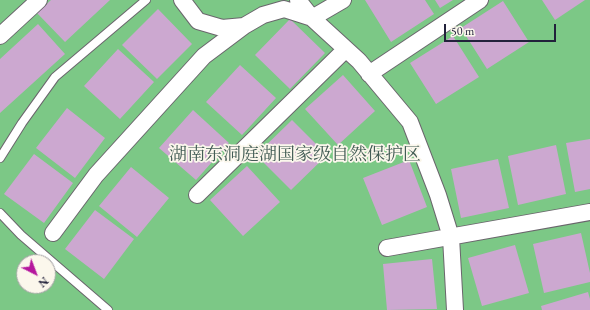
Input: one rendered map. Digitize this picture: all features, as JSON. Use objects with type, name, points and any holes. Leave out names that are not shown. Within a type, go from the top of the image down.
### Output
[{"type":"street","points":[[0,36],[39,0]]},
{"type":"street","points":[[182,0],[198,21],[222,28],[244,26]]},
{"type":"street","points":[[298,0],[312,18],[359,61],[410,122],[438,196],[451,237],[455,310]]},
{"type":"street","points":[[53,233],[96,175],[204,56],[244,26],[263,15],[284,9],[312,18],[343,0]]},
{"type":"street","points":[[370,74],[480,0]]},
{"type":"street","points":[[197,195],[346,49]]},
{"type":"street","points":[[387,248],[590,212]]},
{"type":"lane","points":[[0,158],[22,123],[55,77],[146,0]]},
{"type":"lane","points":[[0,213],[21,235],[108,310]]},
{"type":"green space","name":"湖南东洞庭湖国家级自然保护区","points":[[0,0],[590,0],[590,310],[0,310]]},
{"type":"building","points":[[51,0],[110,0],[65,42],[37,13]]},
{"type":"building","points":[[365,0],[425,0],[434,14],[391,42]]},
{"type":"building","points":[[435,0],[453,0],[440,8]]},
{"type":"building","points":[[542,0],[585,0],[555,20]]},
{"type":"building","points":[[503,1],[529,42],[487,69],[461,28]]},
{"type":"building","points":[[158,9],[192,44],[157,79],[122,45]]},
{"type":"building","points":[[290,19],[325,53],[290,89],[255,55]]},
{"type":"building","points":[[38,24],[65,54],[0,113],[0,59]]},
{"type":"building","points":[[453,36],[479,77],[436,104],[410,63]]},
{"type":"building","points":[[118,49],[154,82],[120,119],[84,86]]},
{"type":"building","points":[[240,65],[276,98],[242,135],[206,102]]},
{"type":"building","points":[[343,75],[375,111],[338,145],[305,109]]},
{"type":"building","points":[[67,108],[105,138],[75,178],[36,148]]},
{"type":"building","points":[[193,110],[229,143],[196,180],[159,148]]},
{"type":"building","points":[[292,120],[327,155],[291,190],[256,155]]},
{"type":"building","points":[[590,139],[590,189],[575,192],[566,143]]},
{"type":"building","points":[[556,145],[566,194],[518,205],[508,156]]},
{"type":"building","points":[[34,154],[73,183],[44,223],[4,194]]},
{"type":"building","points":[[498,159],[509,208],[461,218],[451,169]]},
{"type":"building","points":[[409,160],[427,207],[382,225],[363,178]]},
{"type":"building","points":[[247,166],[280,202],[243,236],[210,200]]},
{"type":"building","points":[[131,167],[169,198],[137,237],[99,206]]},
{"type":"building","points":[[95,210],[134,239],[104,279],[65,249]]},
{"type":"building","points":[[581,233],[590,273],[590,282],[544,293],[533,244]]},
{"type":"building","points":[[515,245],[529,293],[482,306],[468,258]]},
{"type":"building","points":[[432,259],[437,309],[387,310],[383,264]]},
{"type":"building","points":[[588,292],[590,299],[590,310],[542,310],[541,306]]}]
